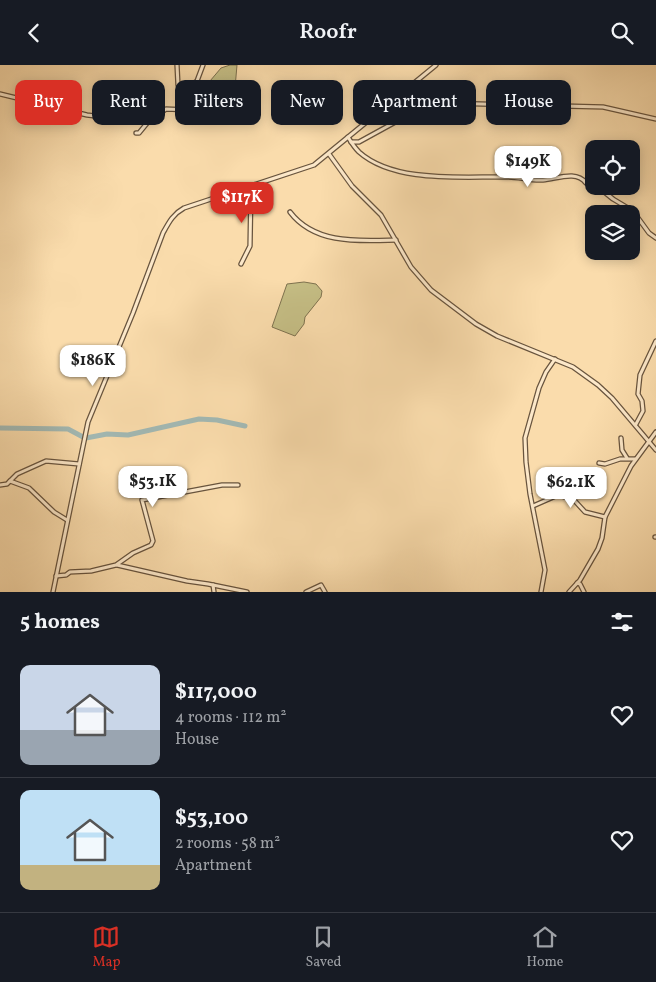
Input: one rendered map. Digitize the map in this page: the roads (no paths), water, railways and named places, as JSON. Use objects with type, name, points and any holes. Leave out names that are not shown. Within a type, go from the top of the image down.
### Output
[{"type":"street","points":[[177,65],[178,80]]},
{"type":"street","points":[[197,80],[202,65]]},
{"type":"street","points":[[53,592],[79,464],[92,413],[134,313],[163,233],[170,220],[184,208],[307,168],[329,154],[436,65]]},
{"type":"street","points":[[0,94],[92,116]]},
{"type":"street","points":[[352,142],[359,142],[410,114],[443,103],[603,107],[656,119]]},
{"type":"street","points":[[136,133],[139,133],[146,125]]},
{"type":"street","points":[[348,137],[358,151],[375,163],[383,167],[417,174],[542,180],[566,176],[582,178],[585,182]]},
{"type":"street","points":[[329,154],[352,186],[381,215],[411,267],[431,290],[476,324],[496,336],[573,367],[598,385],[636,424],[656,450]]},
{"type":"street","points":[[241,264],[245,259],[250,243],[251,187]]},
{"type":"street","points":[[608,195],[633,211],[649,233],[656,238]]},
{"type":"street","points":[[290,212],[301,223],[318,233],[330,237],[355,241],[396,240]]},
{"type":"street","points":[[636,424],[643,411],[642,401],[638,393],[640,375],[656,341]]},
{"type":"street","points":[[542,592],[545,570],[526,462],[526,432],[539,388],[546,372],[555,359]]},
{"type":"street","points":[[569,592],[578,583],[600,545],[604,517],[635,459],[656,431]]},
{"type":"street","points":[[621,438],[622,450],[627,459]]},
{"type":"street","points":[[599,463],[605,464],[620,459],[635,459]]},
{"type":"street","points":[[0,485],[10,481],[22,471],[46,461],[79,464]]},
{"type":"street","points":[[10,481],[29,488],[67,521]]},
{"type":"street","points":[[56,576],[116,565],[129,555],[152,544],[142,500],[222,485],[238,485]]},
{"type":"street","points":[[533,506],[558,495],[574,500],[585,512],[604,517]]},
{"type":"street","points":[[116,565],[247,592]]},
{"type":"street","points":[[578,583],[584,592]]},
{"type":"street","points":[[213,585],[214,592]]},
{"type":"street","points":[[306,592],[320,585],[325,592]]},
{"type":"waterway","points":[[86,438],[107,434],[128,435],[199,419],[217,420],[245,426]]},
{"type":"waterway","points":[[0,428],[68,429],[83,437]]}]
